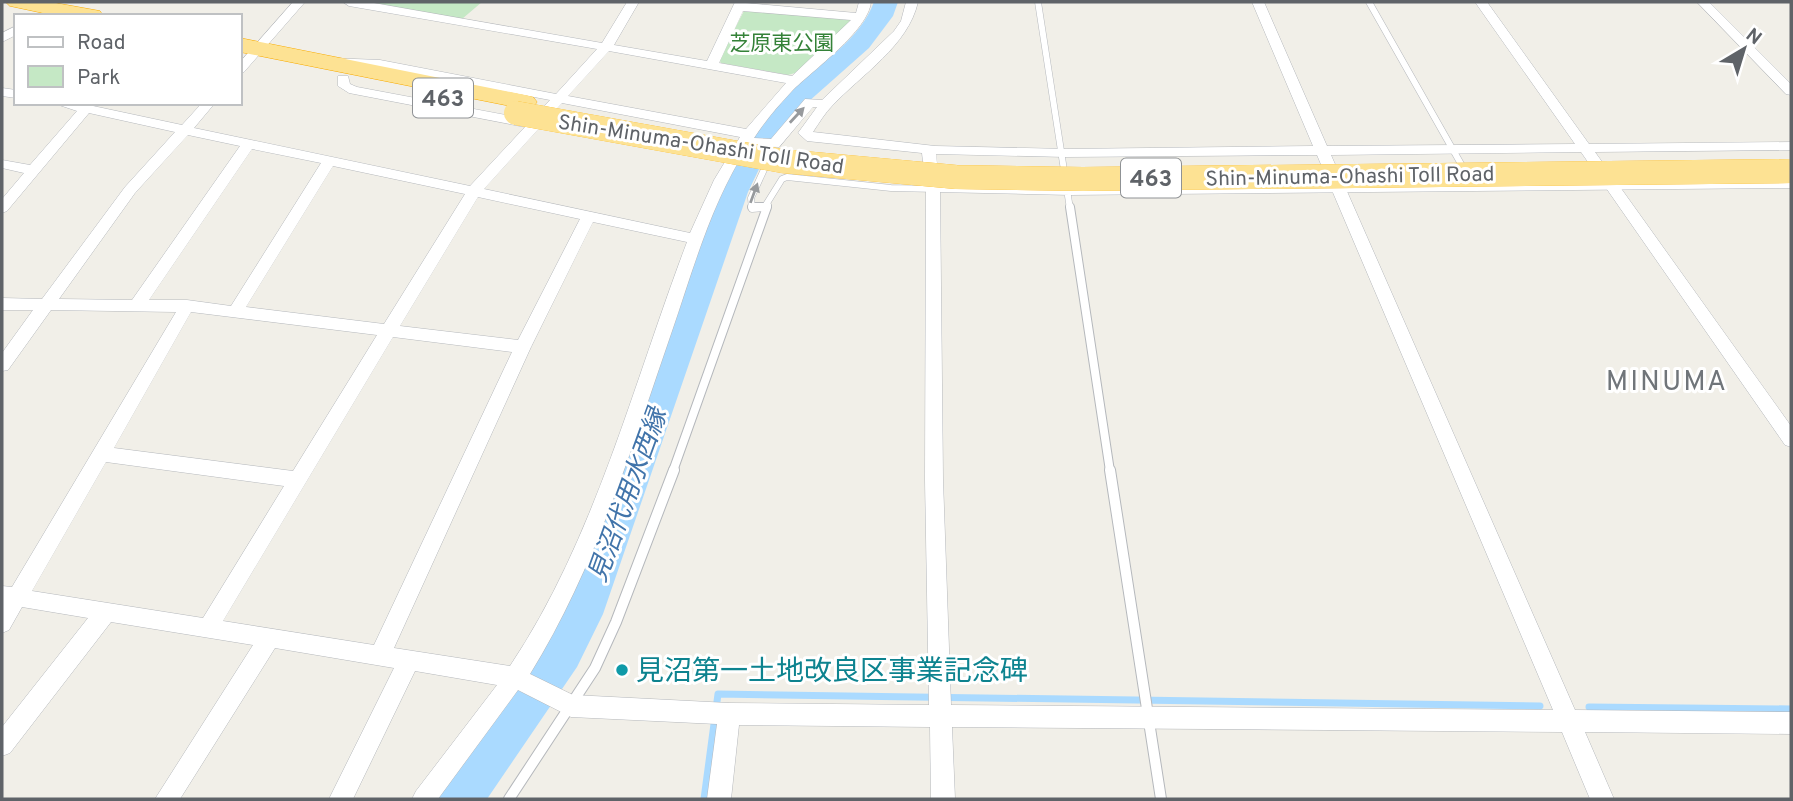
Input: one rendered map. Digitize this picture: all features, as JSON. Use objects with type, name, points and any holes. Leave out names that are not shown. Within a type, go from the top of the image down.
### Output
[{"type":"highway","points":[[17,2],[55,5],[85,14]]},
{"type":"highway","name":"463","points":[[245,57],[323,61],[376,79]]},
{"type":"highway","name":"463","points":[[245,57],[343,79],[376,79]]},
{"type":"highway","name":"Shin-Minuma-Ohashi Toll Road","points":[[376,79],[525,113],[782,161],[956,177],[1791,172]]},
{"type":"highway","name":"Shin-Minuma-Ohashi Toll Road","points":[[525,113],[838,155],[924,162],[1079,165],[1791,158]]},
{"type":"street","points":[[245,57],[299,2]]},
{"type":"street","points":[[353,2],[793,80]]},
{"type":"street","points":[[208,629],[474,191],[525,113],[558,98],[606,47],[634,2]]},
{"type":"street","points":[[424,799],[545,632],[623,448],[696,239],[732,161],[746,137],[793,80],[859,17],[865,9],[865,2]]},
{"type":"street","points":[[912,2],[907,21],[898,34],[825,105],[805,133],[807,136],[929,149],[1062,153],[1791,146]]},
{"type":"street","points":[[1258,2],[1602,799]]},
{"type":"street","points":[[1481,2],[1791,440]]},
{"type":"street","points":[[1703,2],[1791,91]]},
{"type":"street","points":[[711,66],[740,4],[802,7],[859,17]]},
{"type":"street","points":[[323,61],[380,64],[774,144],[810,102],[825,105]]},
{"type":"street","points":[[343,79],[344,86],[354,90],[525,113],[732,161]]},
{"type":"street","points":[[67,105],[696,239]]},
{"type":"street","points":[[2,365],[130,190],[207,105]]},
{"type":"street","points":[[2,208],[86,109]]},
{"type":"street","points":[[136,306],[249,143]]},
{"type":"street","points":[[929,149],[933,189],[934,480],[943,717],[943,799]]},
{"type":"street","points":[[235,312],[329,161]]},
{"type":"street","points":[[2,164],[36,171]]},
{"type":"street","points":[[379,656],[523,347],[589,216]]},
{"type":"street","points":[[2,304],[187,306],[523,347]]},
{"type":"street","points":[[2,623],[8,596],[102,454],[187,306]]},
{"type":"street","points":[[102,454],[299,480]]},
{"type":"street","points":[[8,596],[514,677],[571,706],[729,714],[943,717],[1148,716],[1570,723],[1791,723]]},
{"type":"street","points":[[2,745],[106,612]]},
{"type":"street","points":[[167,799],[269,639]]},
{"type":"street","points":[[341,799],[409,661]]},
{"type":"street","points":[[719,799],[729,714]]},
{"type":"lane","points":[[1038,2],[1070,192],[1161,799]]},
{"type":"lane","points":[[1369,2],[1475,188]]},
{"type":"lane","points":[[732,161],[766,163],[750,205],[758,209],[769,203]]},
{"type":"lane","points":[[509,799],[595,668],[616,622],[674,470],[769,203],[782,179],[787,177],[933,189],[1070,192],[1791,185]]},
{"type":"green space","points":[[368,2],[482,2],[462,19]]},
{"type":"green space","name":"芝原東公園","points":[[745,9],[855,19],[795,73],[788,75],[721,63],[719,59]]},
{"type":"waterway","name":"見沼代用水西縁","points":[[766,135],[790,105],[861,42],[881,16],[886,2]]},
{"type":"waterway","name":"見沼代用水西縁","points":[[459,799],[562,653],[589,601],[734,192],[747,165]]},
{"type":"waterway","points":[[704,799],[718,694],[1540,706]]},
{"type":"waterway","points":[[1589,707],[1791,709]]},
{"type":"place","name":"見沼第一土地改良区事業記念碑","points":[[622,670]]},
{"type":"district","name":"MINUMA","points":[[1667,380]]}]
